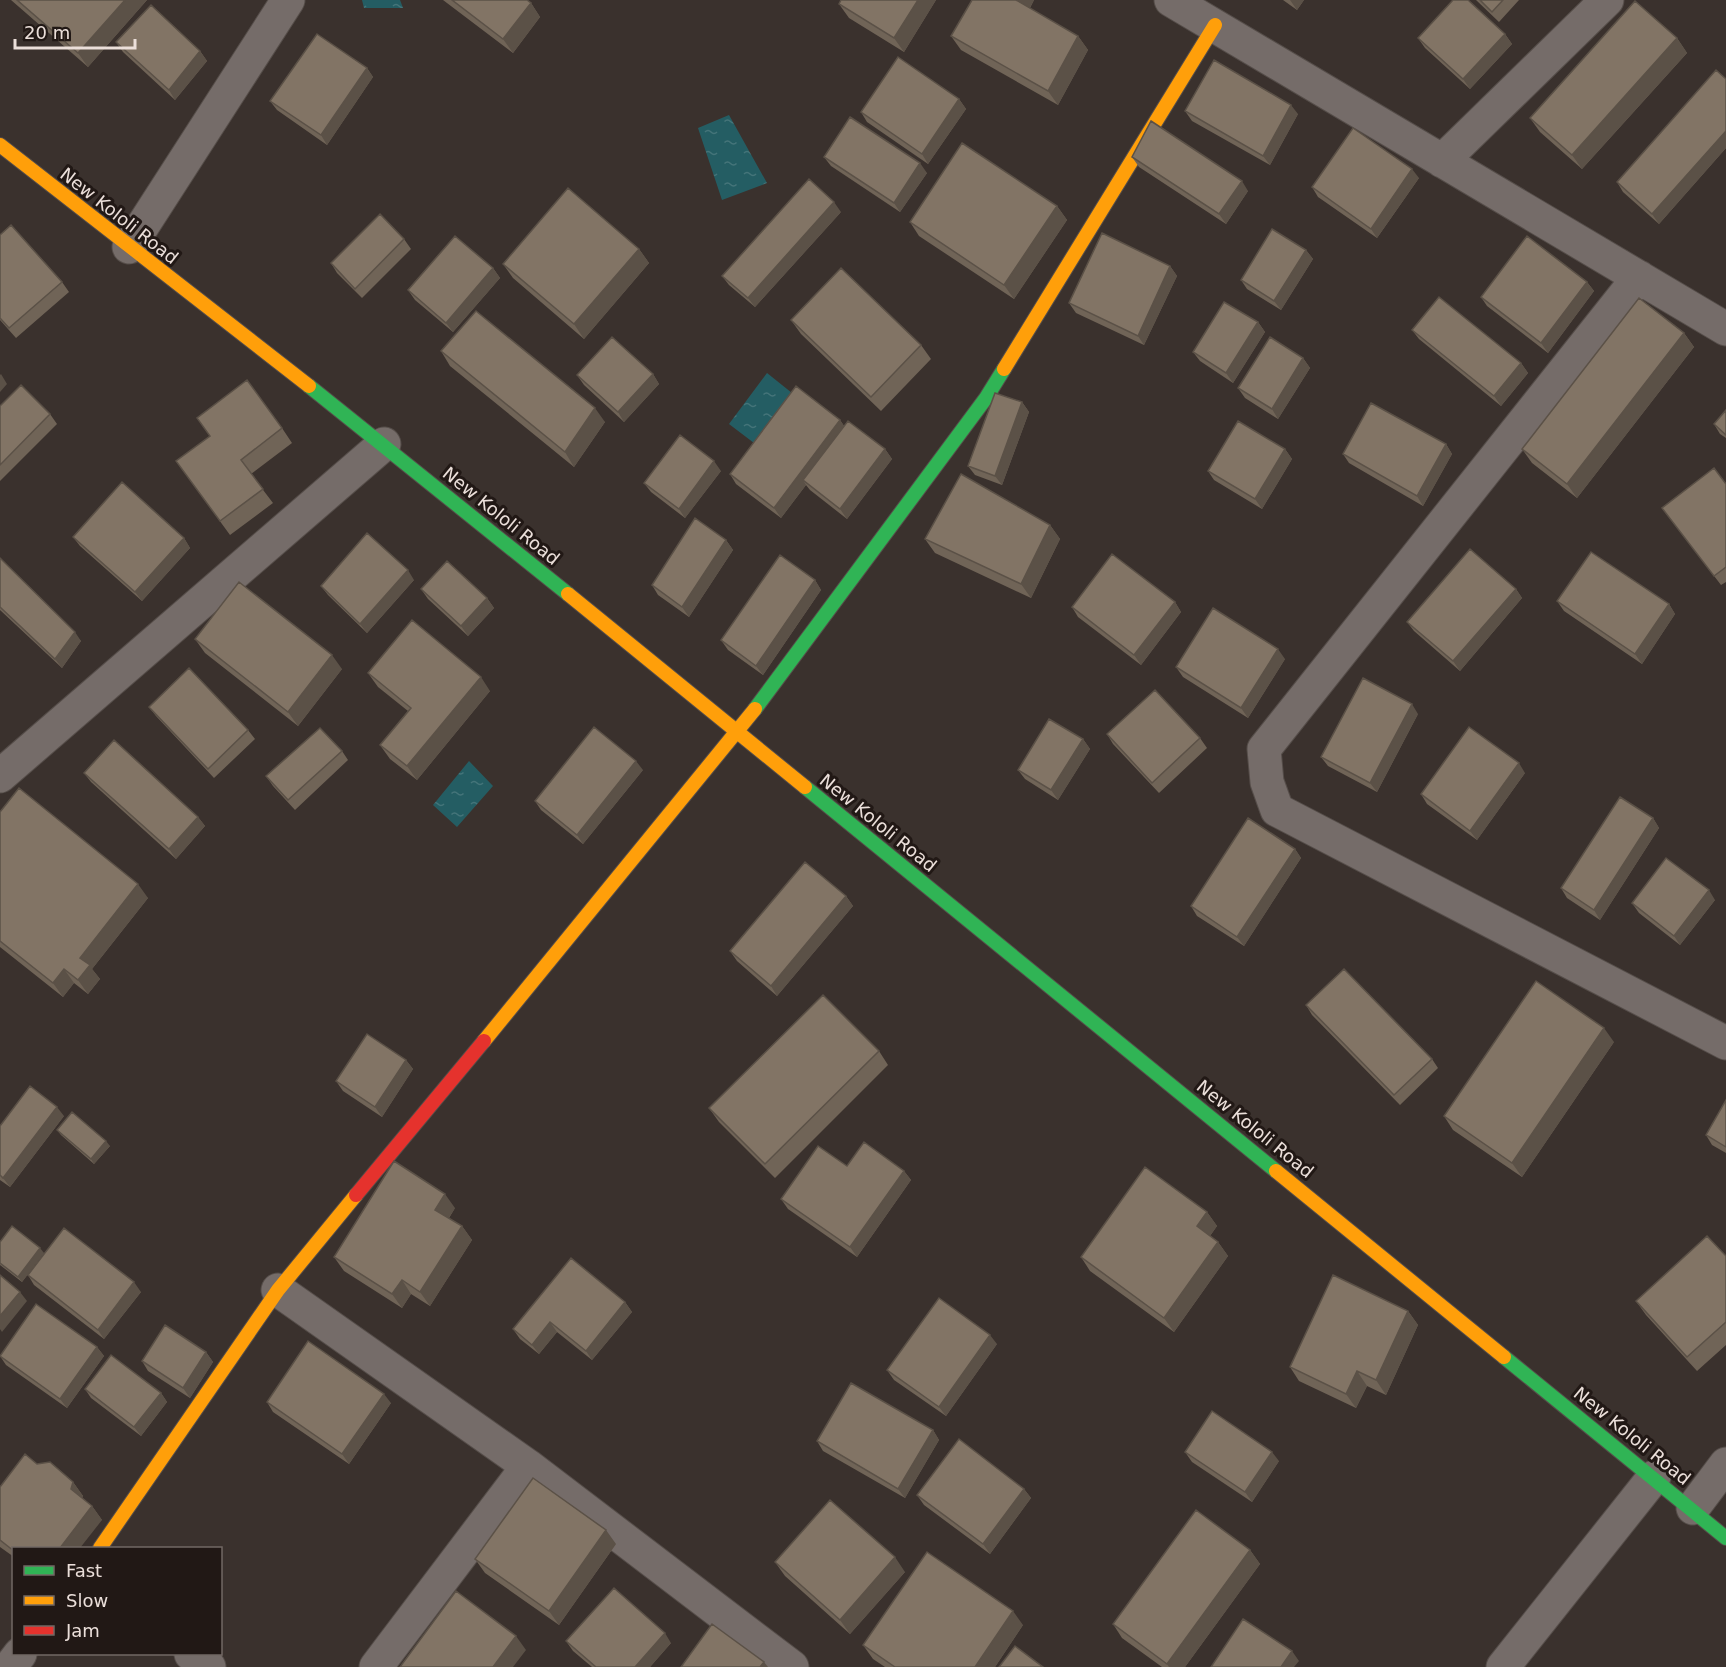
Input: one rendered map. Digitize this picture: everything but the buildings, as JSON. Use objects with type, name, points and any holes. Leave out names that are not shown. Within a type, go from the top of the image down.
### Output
[{"type":"street","points":[[129,247],[288,0]]},
{"type":"street","points":[[1171,0],[1726,329]]},
{"type":"street","points":[[1442,161],[1607,0]]},
{"type":"street","points":[[101,1547],[278,1290],[738,732],[986,398],[1215,25]]},
{"type":"street","name":"New Kololi Road","points":[[0,145],[384,444],[1693,1508],[1726,1538]]},
{"type":"street","points":[[1639,277],[1264,749],[1267,782],[1276,810],[1726,1042]]},
{"type":"street","points":[[0,776],[384,444]]},
{"type":"street","points":[[278,1290],[528,1466],[792,1667]]},
{"type":"street","points":[[1693,1508],[1726,1464]]},
{"type":"street","points":[[376,1667],[528,1466]]},
{"type":"street","points":[[1503,1667],[1654,1477]]},
{"type":"street","points":[[193,1655],[209,1667]]},
{"type":"water","points":[[362,0],[400,0],[403,8],[364,8]]},
{"type":"water","points":[[729,115],[767,183],[722,200],[698,128]]},
{"type":"water","points":[[767,373],[792,393],[754,443],[729,424]]},
{"type":"water","points":[[469,761],[493,786],[457,827],[433,805]]},
{"type":"traffic: fast","points":[[755,709],[986,398],[1004,369]]},
{"type":"traffic: fast","points":[[309,386],[568,594]]},
{"type":"traffic: fast","points":[[805,787],[1276,1171]]},
{"type":"traffic: fast","points":[[1504,1357],[1726,1538]]},
{"type":"traffic: slow","points":[[1004,369],[1215,25]]},
{"type":"traffic: slow","points":[[0,145],[309,386]]},
{"type":"traffic: slow","points":[[568,594],[805,787]]},
{"type":"traffic: slow","points":[[484,1041],[755,709]]},
{"type":"traffic: slow","points":[[1276,1171],[1504,1357]]},
{"type":"traffic: slow","points":[[101,1547],[278,1290],[356,1195]]},
{"type":"traffic: jam","points":[[356,1195],[484,1041]]}]
